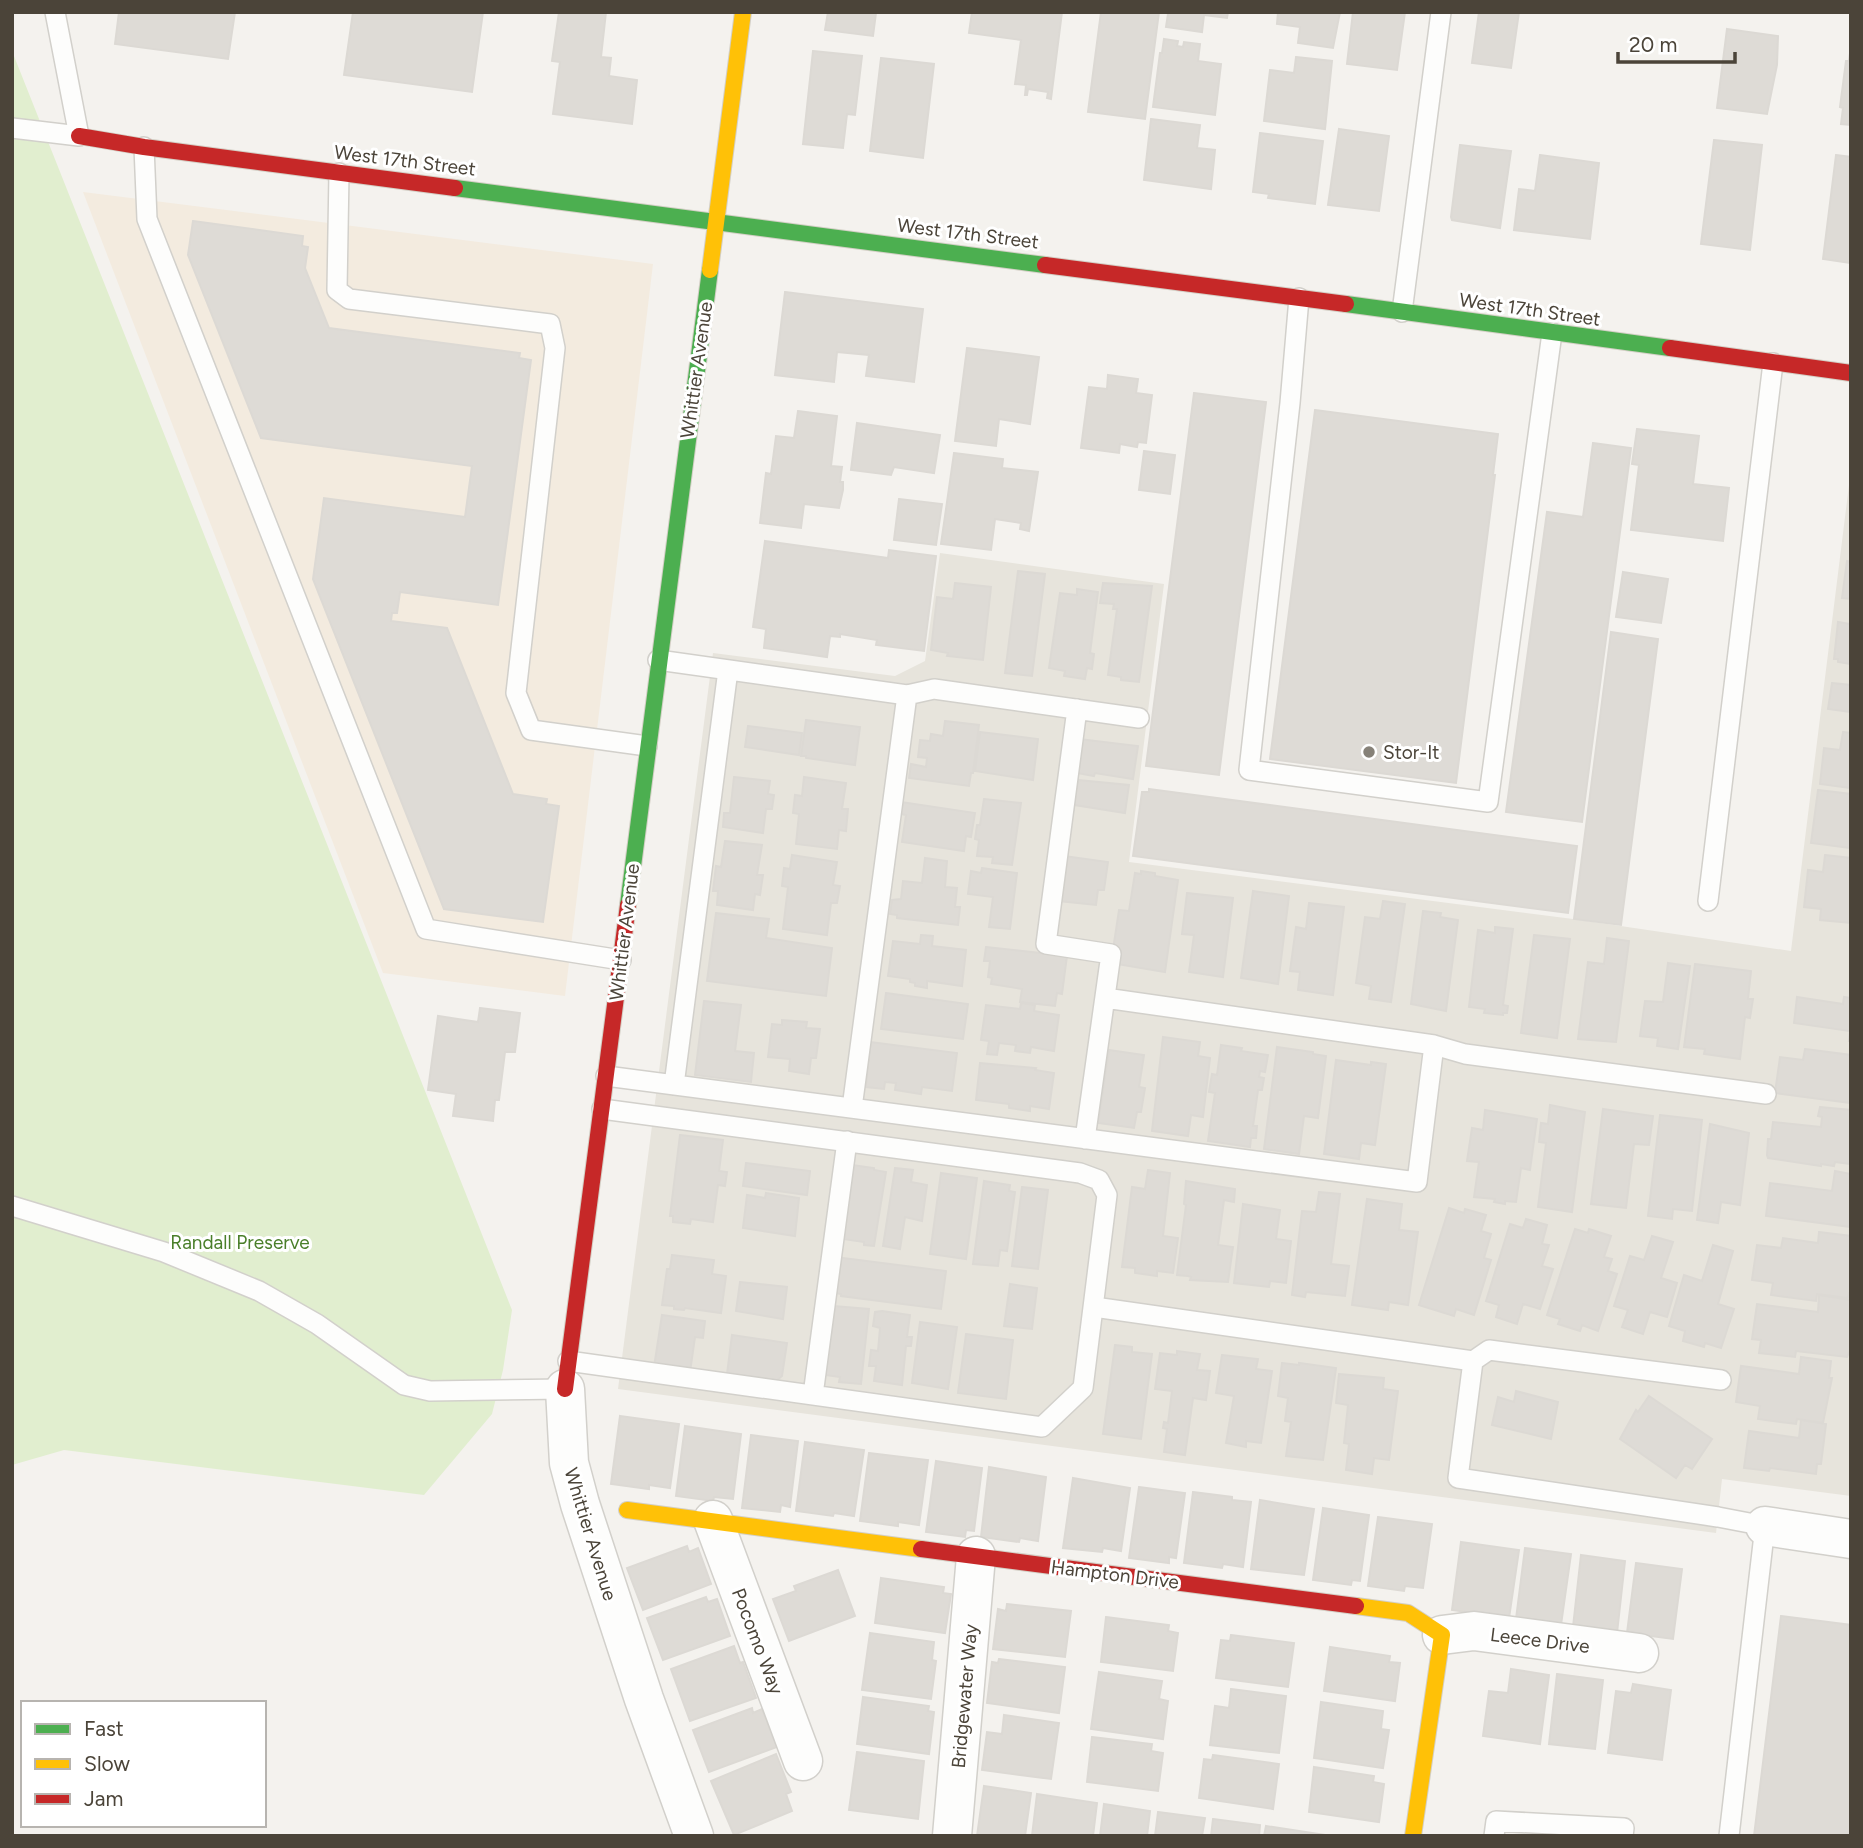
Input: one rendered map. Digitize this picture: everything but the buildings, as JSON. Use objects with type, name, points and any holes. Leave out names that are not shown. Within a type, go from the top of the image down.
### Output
[{"type":"street","name":"Whittier Avenue","points":[[694,1836],[644,1699],[580,1504],[569,1463],[566,1375],[743,12]]},
{"type":"street","name":"West 17th Street","points":[[79,135],[144,147],[1851,373]]},
{"type":"street","name":"Hampton Drive","points":[[627,1510],[1408,1613],[1442,1635]]},
{"type":"street","name":"Pocomo Way","points":[[712,1520],[803,1761]]},
{"type":"street","points":[[1765,1526],[1851,1539]]},
{"type":"street","name":"Bridgewater Way","points":[[952,1836],[976,1556]]},
{"type":"street","name":"Leece Drive","points":[[1442,1635],[1474,1632],[1639,1653]]},
{"type":"street","points":[[1413,1836],[1442,1635]]},
{"type":"lane","points":[[12,128],[79,135],[55,12]]},
{"type":"lane","points":[[1402,312],[1441,12]]},
{"type":"lane","points":[[144,147],[147,219],[426,929],[621,960]]},
{"type":"lane","points":[[340,173],[337,290],[349,299],[550,324],[555,348],[516,693],[531,730],[647,746]]},
{"type":"lane","points":[[1299,298],[1290,403],[1249,770],[1488,803],[1552,333]]},
{"type":"lane","points":[[1708,901],[1773,363]]},
{"type":"lane","points":[[658,660],[906,695],[933,689],[1139,718]]},
{"type":"lane","points":[[674,1085],[728,670]]},
{"type":"lane","points":[[852,1108],[906,695]]},
{"type":"lane","points":[[1077,709],[1045,944],[1111,954],[1085,1139]]},
{"type":"lane","points":[[1105,998],[1433,1045],[1465,1054],[1766,1094]]},
{"type":"lane","points":[[606,1076],[1417,1182],[1433,1045]]},
{"type":"lane","points":[[12,1206],[164,1252],[259,1291],[317,1324],[404,1385],[430,1391],[566,1375],[813,1395],[1042,1427],[1083,1388],[1107,1195],[1099,1180],[1080,1173],[602,1109]]},
{"type":"lane","points":[[813,1395],[847,1141]]},
{"type":"lane","points":[[1094,1307],[1473,1360],[1489,1350],[1721,1381]]},
{"type":"lane","points":[[1473,1360],[1458,1478],[1765,1526],[1729,1836]]},
{"type":"lane","name":"Hampton Drive","points":[[580,1504],[627,1510]]},
{"type":"lane","points":[[1494,1836],[1496,1821],[1624,1828],[1623,1836]]},
{"type":"shaded area","points":[[83,192],[653,264],[565,996],[383,973]]},
{"type":"shaded area","points":[[1851,469],[1851,1496],[1722,1479],[1716,1533],[618,1389],[713,653],[895,676],[925,661],[940,553],[1164,584],[1129,862],[1573,919],[1791,951]]},
{"type":"green space","name":"Randall Preserve","points":[[12,51],[512,1310],[503,1370],[492,1414],[424,1495],[64,1450],[12,1465]]},
{"type":"traffic: fast","points":[[455,188],[1045,265]]},
{"type":"traffic: fast","points":[[628,905],[710,270]]},
{"type":"traffic: fast","points":[[1346,304],[1670,348]]},
{"type":"traffic: slow","points":[[710,270],[743,12]]},
{"type":"traffic: slow","points":[[627,1510],[921,1549]]},
{"type":"traffic: slow","points":[[1356,1606],[1408,1613],[1442,1635],[1413,1836]]},
{"type":"traffic: jam","points":[[79,136],[455,188]]},
{"type":"traffic: jam","points":[[1045,265],[1346,304]]},
{"type":"traffic: jam","points":[[1670,348],[1851,373]]},
{"type":"traffic: jam","points":[[565,1389],[628,905]]},
{"type":"traffic: jam","points":[[921,1549],[1356,1606]]},
{"type":"place","name":"Stor-It","points":[[1369,752]]}]
